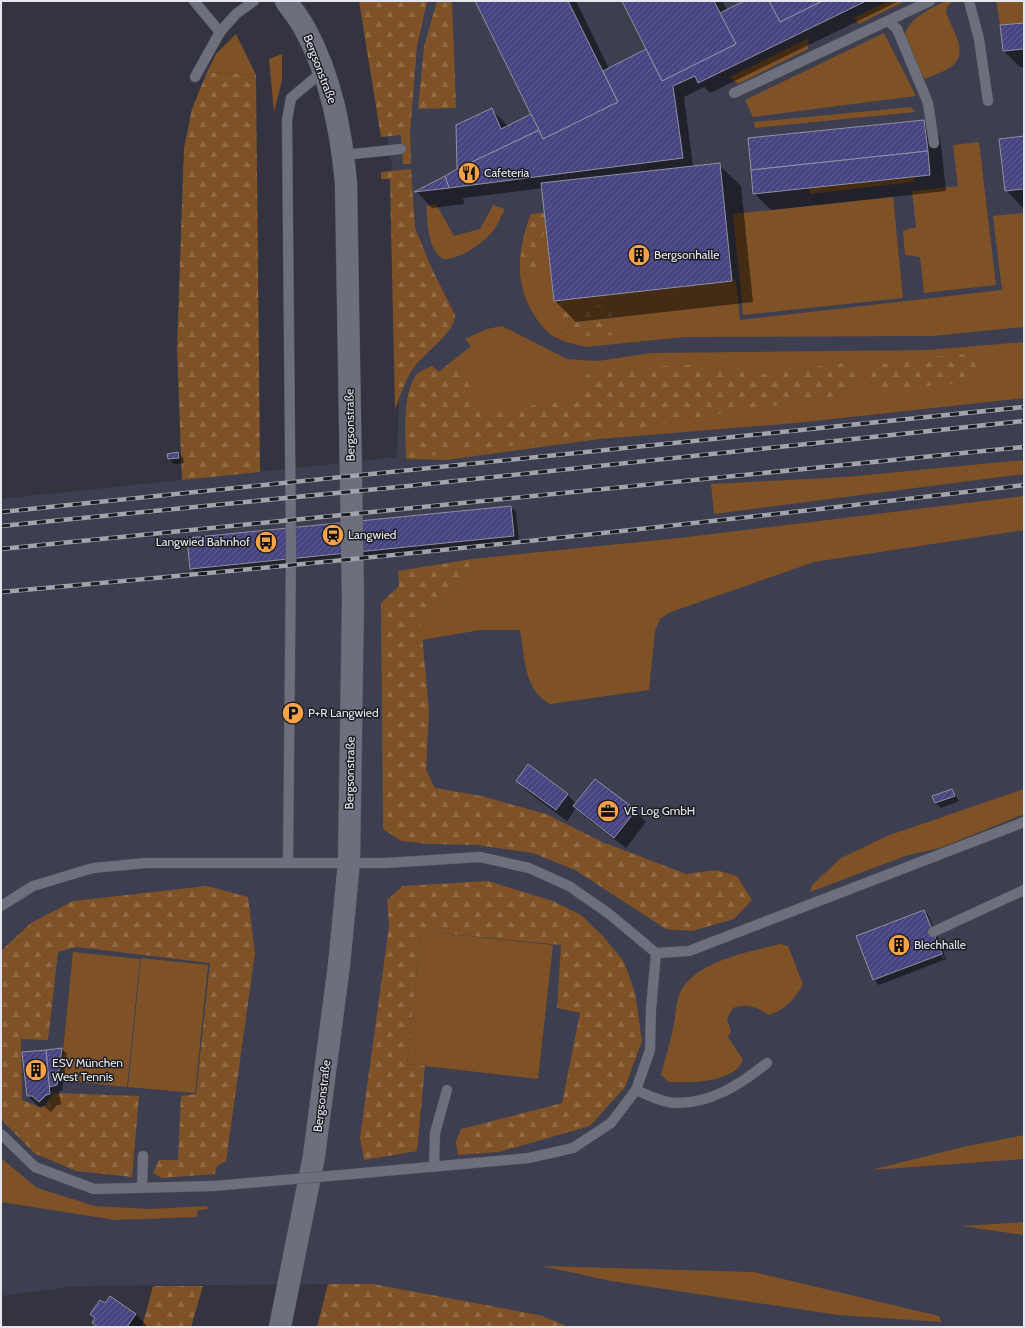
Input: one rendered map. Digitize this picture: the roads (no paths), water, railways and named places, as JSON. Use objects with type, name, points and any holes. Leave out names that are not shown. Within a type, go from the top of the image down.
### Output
[{"type":"street","name":"Bergsonstraße","points":[[280,1327],[314,1156],[339,965],[349,862],[352,600],[346,191],[344,155],[332,97],[323,71],[305,28],[286,1]]},
{"type":"lane","points":[[194,1],[220,32]]},
{"type":"lane","points":[[195,76],[220,32],[236,14],[254,1]]},
{"type":"lane","points":[[734,93],[930,1]]},
{"type":"lane","points":[[968,1],[979,39],[988,101]]},
{"type":"lane","points":[[888,21],[897,29],[928,103],[934,143]]},
{"type":"lane","points":[[288,863],[291,551],[287,120],[291,98],[323,71]]},
{"type":"lane","points":[[344,155],[401,149]]},
{"type":"lane","points":[[1,906],[33,886],[93,868],[146,863],[386,863],[480,857],[529,868],[569,886],[608,913],[656,953],[689,950],[1024,822]]},
{"type":"lane","points":[[933,932],[1024,890]]},
{"type":"lane","points":[[1,1134],[35,1167],[94,1189],[214,1186],[529,1158],[573,1148],[611,1123],[636,1090],[650,1050],[651,1009],[656,953]]},
{"type":"lane","points":[[636,1090],[658,1099],[676,1103],[700,1099],[725,1092],[746,1081],[767,1063]]},
{"type":"lane","points":[[434,1167],[435,1132],[447,1090]]},
{"type":"lane","points":[[142,1188],[143,1156]]},
{"type":"railway","points":[[1,512],[1024,407]]},
{"type":"railway","points":[[1,526],[408,486],[1024,421]]},
{"type":"railway","points":[[1,549],[1024,447]]},
{"type":"railway","points":[[1,592],[513,543],[1024,485]]},
{"type":"place","name":"Cafeteria","points":[[469,173]]},
{"type":"place","name":"Bergsonhalle","points":[[639,255]]},
{"type":"place","name":"Langwied","points":[[333,535]]},
{"type":"place","name":"Langwied Bahnhof","points":[[266,542]]},
{"type":"place","name":"P+R Langwied","points":[[293,713]]},
{"type":"place","name":"VE Log GmbH","points":[[608,811]]},
{"type":"place","name":"Blechhalle","points":[[899,945]]},
{"type":"place","name":"ESV München West Tennis","points":[[36,1070]]}]
